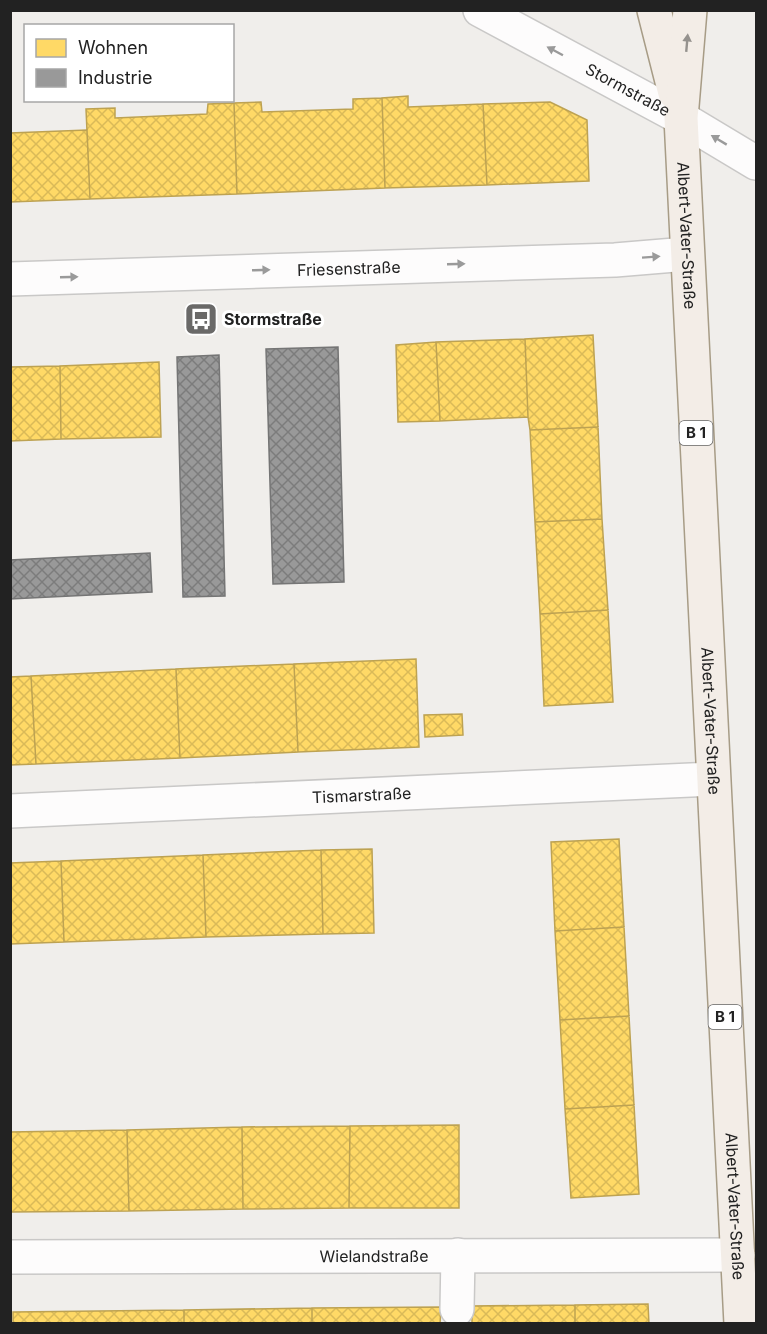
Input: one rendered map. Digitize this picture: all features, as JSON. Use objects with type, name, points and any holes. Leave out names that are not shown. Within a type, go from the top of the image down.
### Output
[{"type":"main road","name":"Albert-Vater-Straße","points":[[654,10],[681,118]]},
{"type":"main road","name":"Albert-Vater-Straße","points":[[690,10],[681,118],[741,1323]]},
{"type":"street","name":"Stormstraße","points":[[480,10],[681,118],[756,163]]},
{"type":"street","name":"Friesenstraße","points":[[10,279],[615,260],[687,254]]},
{"type":"street","name":"Tismarstraße","points":[[10,811],[713,779]]},
{"type":"street","points":[[457,1309],[458,1255]]},
{"type":"street","name":"Wielandstraße","points":[[10,1257],[738,1255]]},
{"type":"building: Wohnen","points":[[408,96],[408,107],[483,104],[487,185],[385,188],[382,98]]},
{"type":"building: Wohnen","points":[[382,98],[385,188],[237,194],[234,103],[261,102],[262,112],[353,109],[353,99]]},
{"type":"building: Wohnen","points":[[550,102],[587,120],[589,181],[487,185],[483,104]]},
{"type":"building: Wohnen","points":[[234,103],[237,194],[90,199],[86,109],[115,108],[115,118],[207,114],[208,104]]},
{"type":"building: Wohnen","points":[[87,130],[90,199],[10,202],[10,133]]},
{"type":"building: Wohnen","points":[[593,335],[598,427],[530,430],[525,339]]},
{"type":"building: Wohnen","points":[[525,339],[528,417],[440,421],[436,342]]},
{"type":"building: Wohnen","points":[[436,342],[440,421],[398,422],[396,345]]},
{"type":"building: Wohnen","points":[[159,362],[161,437],[61,439],[60,366]]},
{"type":"building: Wohnen","points":[[60,366],[61,439],[10,441],[10,367]]},
{"type":"building: Wohnen","points":[[598,427],[602,519],[535,522],[530,430]]},
{"type":"building: Wohnen","points":[[602,519],[608,610],[540,614],[535,522]]},
{"type":"building: Wohnen","points":[[608,610],[613,702],[544,706],[540,614]]},
{"type":"building: Wohnen","points":[[416,659],[419,747],[298,752],[294,664]]},
{"type":"building: Wohnen","points":[[294,664],[298,752],[180,758],[176,669]]},
{"type":"building: Wohnen","points":[[176,669],[180,758],[36,764],[31,676]]},
{"type":"building: Wohnen","points":[[31,676],[36,764],[10,765],[10,677]]},
{"type":"building: Wohnen","points":[[462,714],[463,735],[425,737],[424,715]]},
{"type":"building: Wohnen","points":[[619,839],[624,927],[555,931],[551,842]]},
{"type":"building: Wohnen","points":[[372,849],[374,933],[323,934],[321,850]]},
{"type":"building: Wohnen","points":[[321,850],[323,934],[206,937],[203,855]]},
{"type":"building: Wohnen","points":[[203,855],[206,937],[64,942],[61,861]]},
{"type":"building: Wohnen","points":[[61,861],[64,942],[10,944],[10,863]]},
{"type":"building: Wohnen","points":[[624,927],[629,1016],[560,1020],[555,931]]},
{"type":"building: Wohnen","points":[[629,1016],[634,1105],[565,1109],[560,1020]]},
{"type":"building: Wohnen","points":[[634,1105],[639,1194],[571,1198],[565,1109]]},
{"type":"building: Wohnen","points":[[459,1125],[459,1208],[349,1208],[350,1126]]},
{"type":"building: Wohnen","points":[[350,1126],[349,1208],[243,1209],[242,1127]]},
{"type":"building: Wohnen","points":[[242,1127],[243,1209],[129,1211],[127,1130]]},
{"type":"building: Wohnen","points":[[127,1130],[129,1211],[10,1212],[10,1132]]},
{"type":"building: Wohnen","points":[[648,1304],[649,1324],[575,1324],[575,1305]]},
{"type":"building: Wohnen","points":[[575,1305],[575,1324],[472,1324],[471,1306]]},
{"type":"building: Wohnen","points":[[441,1307],[440,1324],[312,1324],[312,1308]]},
{"type":"building: Wohnen","points":[[312,1308],[312,1324],[184,1324],[184,1310]]},
{"type":"building: Wohnen","points":[[184,1310],[184,1324],[13,1324],[13,1312]]},
{"type":"building: Industrie","points":[[338,347],[344,582],[273,584],[266,349]]},
{"type":"building: Industrie","points":[[219,355],[225,596],[183,597],[177,357]]},
{"type":"building: Industrie","points":[[150,553],[152,592],[10,599],[10,560]]},
{"type":"place","name":"Stormstraße","points":[[201,319]]}]
